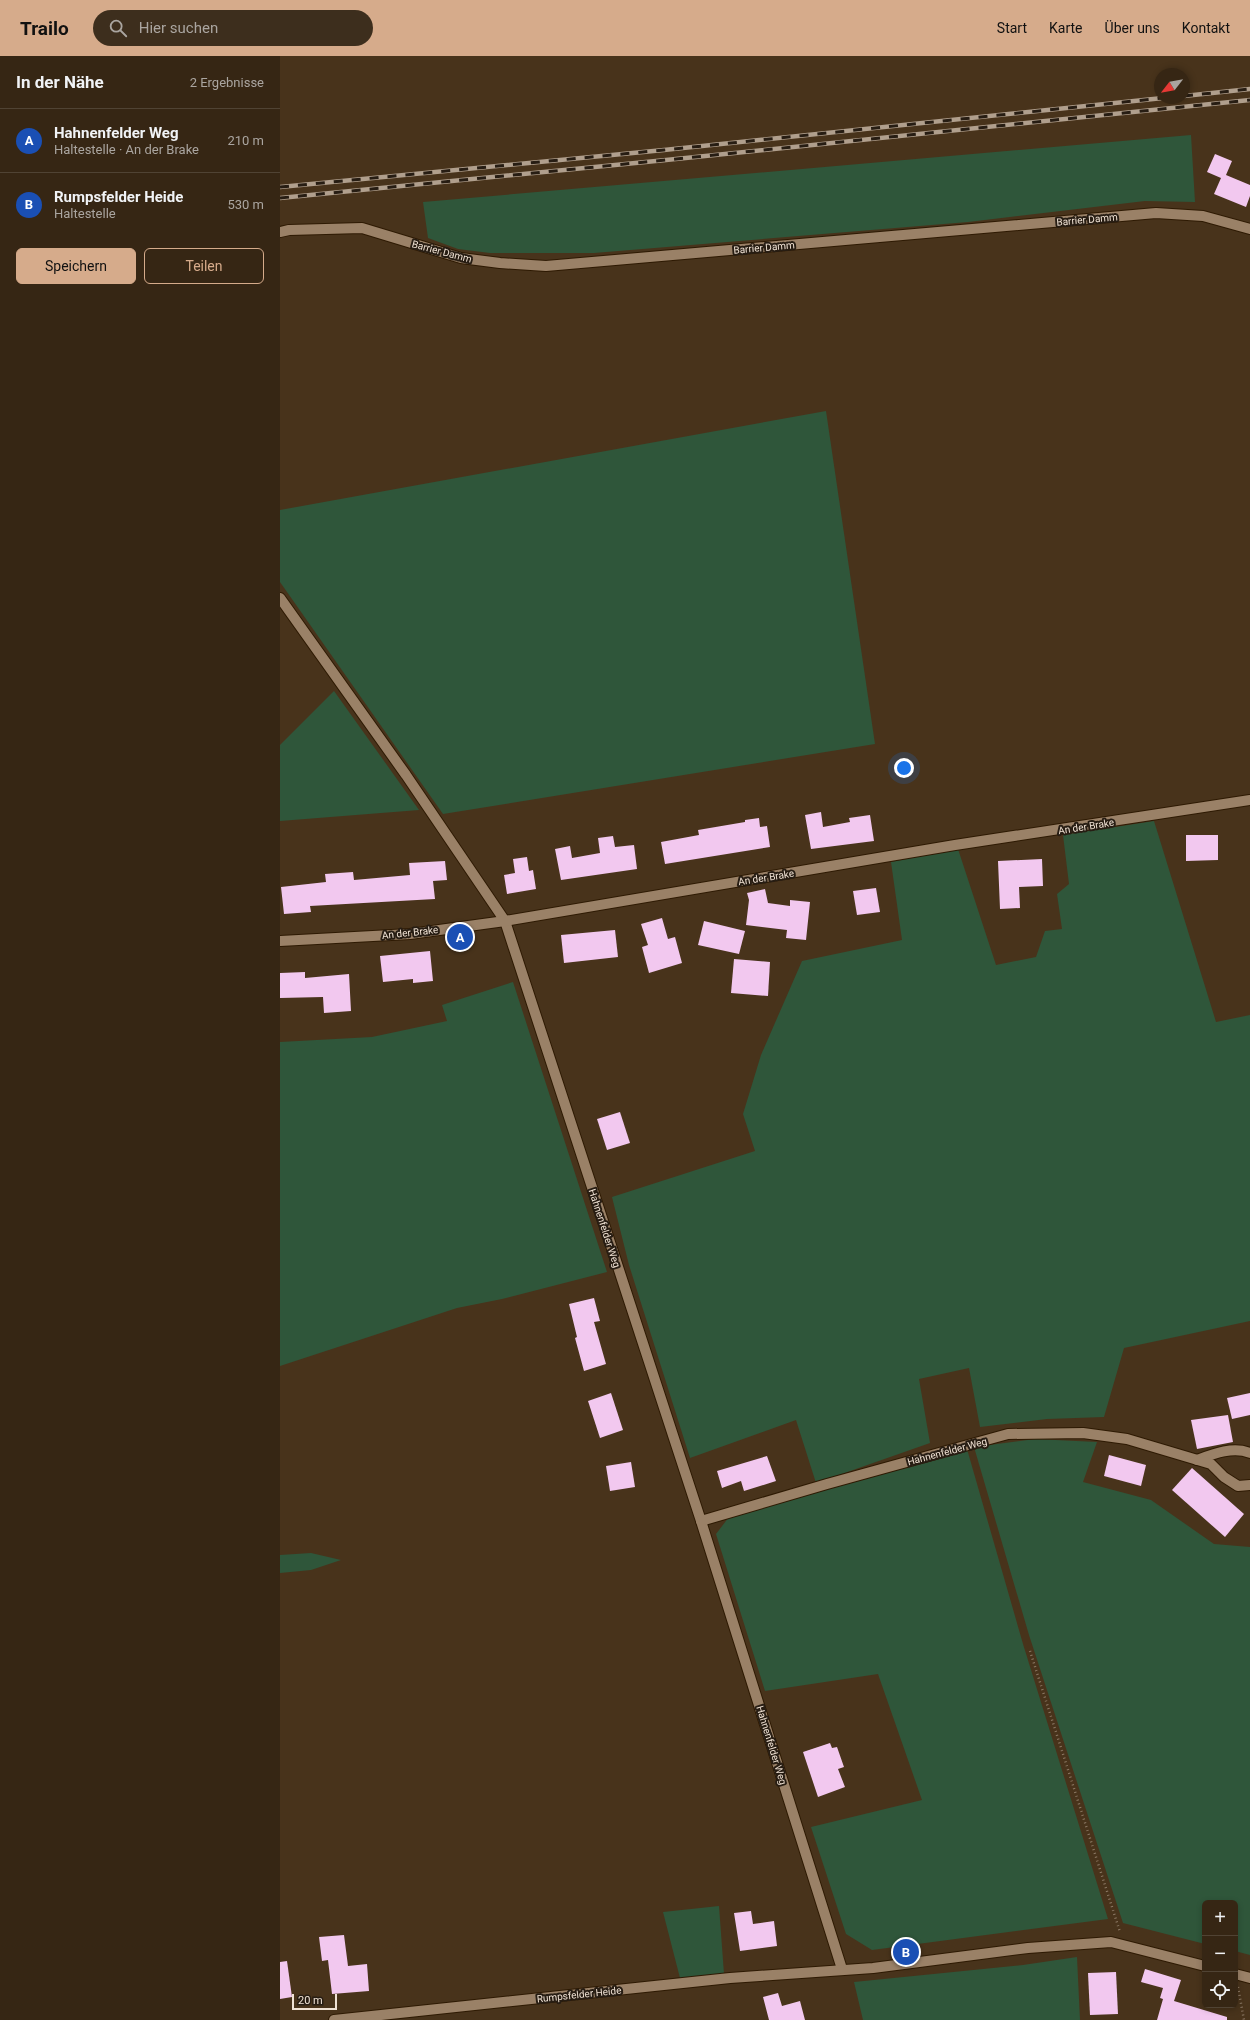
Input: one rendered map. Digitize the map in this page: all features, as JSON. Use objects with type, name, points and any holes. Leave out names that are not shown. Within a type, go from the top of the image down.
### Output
[{"type":"street","name":"Barrier Damm","points":[[280,232],[289,230],[362,228],[461,258],[500,263],[546,266],[1156,212],[1203,216],[1250,229]]},
{"type":"street","name":"Hahnenfelder Weg","points":[[280,598],[406,775],[505,921],[701,1521],[842,1969]]},
{"type":"street","name":"An der Brake","points":[[280,941],[410,934],[505,921],[955,845],[1250,800]]},
{"type":"street","name":"Hahnenfelder Weg","points":[[701,1521],[827,1484],[1008,1434],[1083,1433],[1127,1439],[1211,1464],[1224,1477],[1238,1486],[1250,1485]]},
{"type":"street","points":[[1197,1460],[1221,1451],[1244,1450],[1250,1453]]},
{"type":"street","name":"Rumpsfelder Heide","points":[[334,2020],[730,1978],[873,1968],[1028,1948],[1111,1942],[1202,1965]]},
{"type":"street","points":[[1238,1975],[1250,1978]]},
{"type":"path","points":[[1030,1651],[1125,1945]]},
{"type":"path","points":[[1238,1989],[1244,2020]]},
{"type":"green space","points":[[1191,135],[1195,202],[1145,201],[968,222],[594,253],[490,253],[458,249],[428,238],[423,202]]},
{"type":"green space","points":[[826,411],[875,744],[443,814],[280,582],[280,510]]},
{"type":"green space","points":[[334,691],[419,810],[280,821],[280,745]]},
{"type":"green space","points":[[1154,821],[1216,1022],[1250,1015],[1250,1321],[1124,1348],[1104,1417],[1047,1419],[980,1427],[969,1368],[919,1379],[930,1443],[816,1483],[796,1420],[690,1458],[629,1265],[612,1197],[755,1151],[743,1114],[761,1055],[802,961],[902,940],[891,862],[958,849],[996,965],[1036,957],[1045,931],[1062,929],[1057,894],[1069,884],[1063,835]]},
{"type":"green space","points":[[513,982],[607,1272],[502,1299],[457,1308],[280,1366],[280,1042],[372,1037],[447,1021],[442,1005]]},
{"type":"green space","points":[[1035,1439],[1097,1442],[1083,1482],[1151,1500],[1214,1544],[1250,1547],[1250,1955],[1238,1952],[1238,1900],[1202,1900],[1202,1943],[1123,1923],[1029,1635],[974,1447]]},
{"type":"green space","points":[[967,1449],[1023,1644],[1108,1919],[872,1950],[846,1934],[811,1827],[922,1800],[878,1674],[765,1691],[716,1534],[729,1517]]},
{"type":"green space","points":[[311,1553],[341,1560],[311,1570],[280,1573],[280,1555]]},
{"type":"green space","points":[[719,1906],[724,1974],[680,1978],[663,1912]]},
{"type":"green space","points":[[1077,1957],[1080,2020],[863,2020],[854,1982],[1023,1965]]},
{"type":"building","points":[[1215,154],[1232,161],[1226,175],[1250,185],[1250,196],[1246,207],[1214,194],[1221,178],[1207,172]]},
{"type":"building","points":[[821,812],[823,827],[850,822],[849,818],[870,815],[874,841],[811,849],[805,815]]},
{"type":"building","points":[[759,818],[760,827],[767,826],[770,847],[665,864],[661,842],[699,835],[698,830],[745,822],[745,820]]},
{"type":"building","points":[[1186,835],[1218,835],[1218,860],[1186,861]]},
{"type":"building","points":[[613,836],[615,847],[634,845],[637,869],[561,880],[555,849],[570,846],[572,858],[600,853],[598,838]]},
{"type":"building","points":[[527,857],[529,871],[533,870],[536,889],[507,894],[504,875],[515,873],[513,859]]},
{"type":"building","points":[[1042,859],[1043,886],[1019,887],[1020,908],[1000,909],[998,861]]},
{"type":"building","points":[[445,861],[447,880],[433,881],[435,899],[310,906],[311,912],[284,914],[281,887],[326,882],[325,874],[353,872],[354,880],[410,875],[409,863]]},
{"type":"building","points":[[876,888],[880,912],[857,915],[853,891]]},
{"type":"building","points":[[765,889],[768,903],[790,906],[790,900],[810,902],[806,940],[786,938],[787,930],[746,925],[749,900],[747,893]]},
{"type":"building","points":[[662,918],[668,939],[675,937],[682,963],[649,973],[642,947],[648,945],[641,924]]},
{"type":"building","points":[[704,921],[745,931],[739,954],[698,945]]},
{"type":"building","points":[[615,930],[618,957],[564,963],[561,935]]},
{"type":"building","points":[[430,951],[433,981],[413,983],[413,979],[383,982],[380,956]]},
{"type":"building","points":[[734,959],[770,962],[768,996],[731,993]]},
{"type":"building","points":[[305,972],[305,978],[349,974],[351,1011],[324,1013],[323,997],[280,998],[280,973]]},
{"type":"building","points":[[620,1112],[630,1143],[607,1150],[597,1119]]},
{"type":"building","points":[[594,1298],[600,1321],[594,1322],[606,1364],[584,1371],[575,1338],[577,1337],[569,1304]]},
{"type":"building","points":[[611,1393],[623,1430],[600,1438],[588,1401]]},
{"type":"building","points":[[1250,1393],[1250,1415],[1232,1419],[1227,1398]]},
{"type":"building","points":[[1228,1415],[1233,1442],[1197,1449],[1191,1420]]},
{"type":"building","points":[[1109,1455],[1146,1465],[1141,1486],[1104,1476]]},
{"type":"building","points":[[767,1456],[776,1481],[744,1491],[741,1481],[722,1488],[717,1471]]},
{"type":"building","points":[[631,1462],[635,1487],[610,1491],[606,1466]]},
{"type":"building","points":[[1192,1468],[1244,1514],[1225,1537],[1172,1490]]},
{"type":"building","points":[[830,1743],[832,1748],[837,1747],[844,1767],[838,1769],[845,1787],[818,1797],[803,1752]]},
{"type":"building","points":[[751,1911],[753,1924],[774,1921],[777,1946],[740,1951],[734,1913]]},
{"type":"building","points":[[344,1935],[348,1966],[367,1964],[369,1991],[332,1994],[328,1960],[322,1961],[319,1937]]},
{"type":"building","points":[[287,1961],[292,1997],[280,1999],[280,1962]]},
{"type":"building","points":[[1145,1969],[1181,1980],[1174,2001],[1227,2017],[1227,2020],[1157,2020],[1163,1999],[1160,1998],[1163,1988],[1141,1982]]},
{"type":"building","points":[[1116,1972],[1118,2014],[1090,2015],[1088,1973]]},
{"type":"building","points":[[778,1993],[782,2006],[800,2001],[805,2020],[769,2020],[763,1997]]},
{"type":"railway","points":[[1190,95],[1250,89]]},
{"type":"railway","points":[[280,187],[664,150],[1154,99]]},
{"type":"railway","points":[[280,198],[1250,100]]},
{"type":"place","name":"Hahnenfelder Weg","points":[[460,937]]},
{"type":"place","name":"Rumpsfelder Heide","points":[[906,1952]]}]
